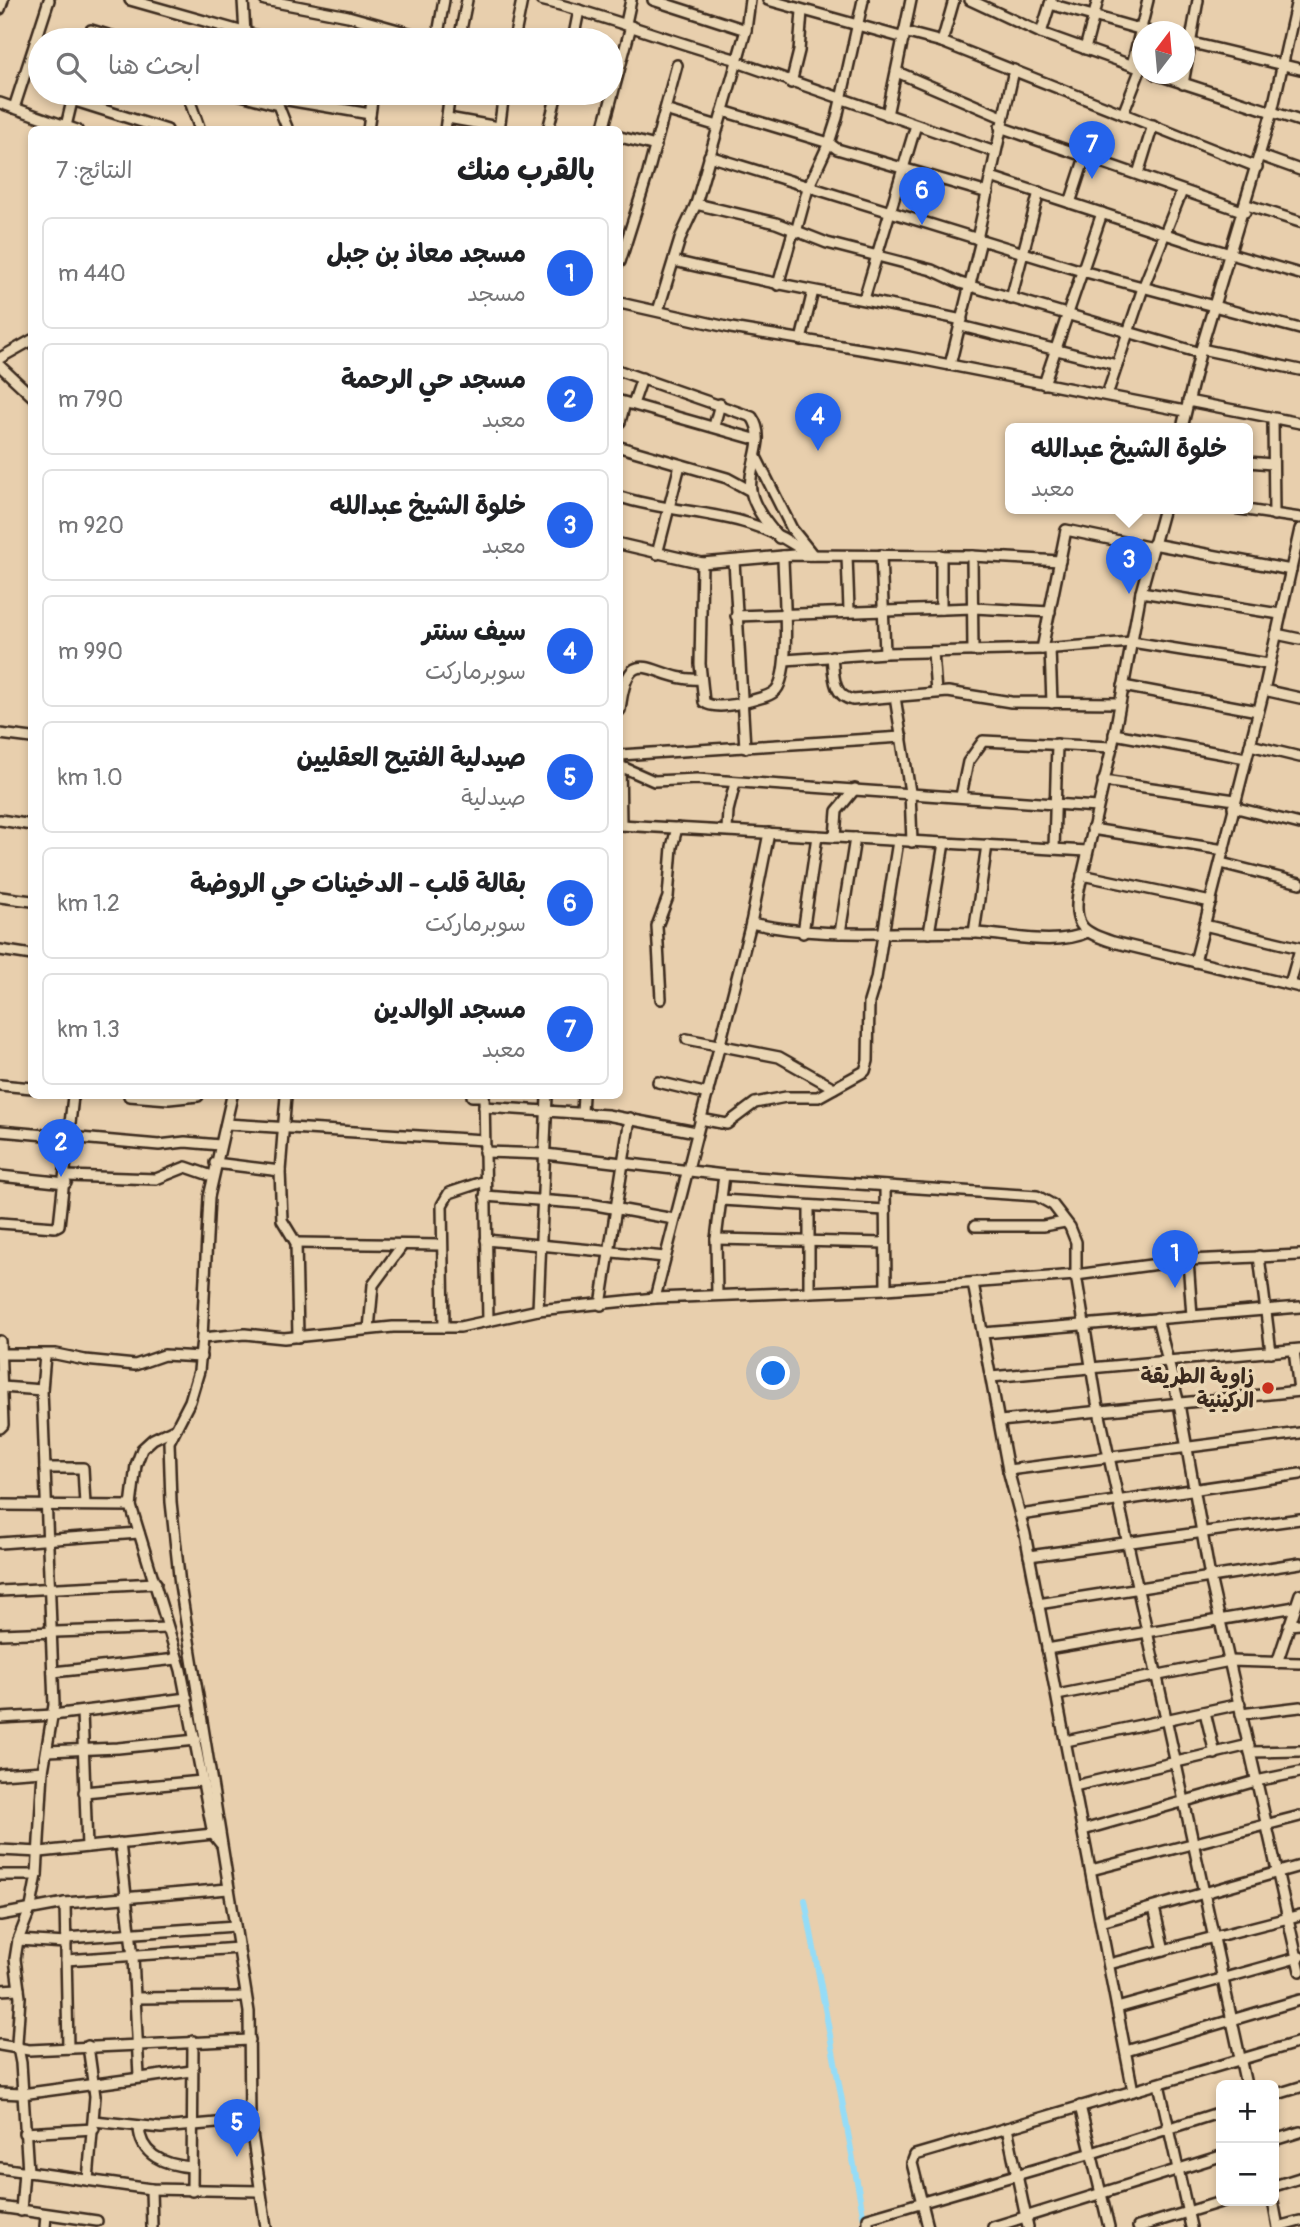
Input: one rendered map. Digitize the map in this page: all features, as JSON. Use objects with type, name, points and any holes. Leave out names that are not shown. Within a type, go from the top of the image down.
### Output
[{"type":"street","points":[[0,9],[3,0]]},
{"type":"street","points":[[41,28],[49,0]]},
{"type":"street","points":[[130,0],[225,28]]},
{"type":"street","points":[[243,0],[245,28]]},
{"type":"street","points":[[265,0],[358,18],[393,28]]},
{"type":"street","points":[[438,28],[444,0]]},
{"type":"street","points":[[461,28],[467,0]]},
{"type":"street","points":[[516,28],[522,0]]},
{"type":"street","points":[[541,0],[577,6],[737,61],[791,83],[995,152]]},
{"type":"street","points":[[623,49],[631,0]]},
{"type":"street","points":[[653,0],[746,30]]},
{"type":"street","points":[[658,311],[696,204],[746,30],[750,0]]},
{"type":"street","points":[[768,0],[798,6],[858,26],[942,43],[1257,167]]},
{"type":"street","points":[[778,285],[808,188],[830,143],[863,0]]},
{"type":"street","points":[[887,115],[911,0]]},
{"type":"street","points":[[942,43],[954,0]]},
{"type":"street","points":[[970,0],[1041,33],[1132,66]]},
{"type":"street","points":[[1085,49],[1098,0]]},
{"type":"street","points":[[1146,21],[1147,0]]},
{"type":"street","points":[[1193,21],[1198,0]]},
{"type":"street","points":[[1183,423],[1200,351],[1246,208],[1283,65],[1296,27],[1297,0]]},
{"type":"street","points":[[1041,33],[1050,2],[1132,26]]},
{"type":"street","points":[[574,28],[577,6]]},
{"type":"street","points":[[791,83],[799,51],[798,6]]},
{"type":"street","points":[[1195,44],[1300,69]]},
{"type":"street","points":[[624,231],[656,146],[677,65]]},
{"type":"street","points":[[14,108],[28,69]]},
{"type":"street","points":[[950,365],[970,286],[1002,117],[1014,70]]},
{"type":"street","points":[[897,72],[1002,117]]},
{"type":"street","points":[[1123,114],[1133,84]]},
{"type":"street","points":[[1183,84],[1300,121]]},
{"type":"street","points":[[0,103],[66,126],[71,105]]},
{"type":"street","points":[[96,105],[156,126]]},
{"type":"street","points":[[191,105],[199,126]]},
{"type":"street","points":[[278,105],[286,126]]},
{"type":"street","points":[[314,105],[370,114]]},
{"type":"street","points":[[368,126],[371,105]]},
{"type":"street","points":[[446,126],[450,105]]},
{"type":"street","points":[[499,126],[502,105]]},
{"type":"street","points":[[549,126],[554,105]]},
{"type":"street","points":[[604,126],[609,105]]},
{"type":"street","points":[[665,110],[718,126]]},
{"type":"street","points":[[723,111],[830,143],[837,149],[988,193]]},
{"type":"street","points":[[449,118],[489,126]]},
{"type":"street","points":[[864,299],[916,125]]},
{"type":"street","points":[[1138,174],[1153,125]]},
{"type":"street","points":[[1000,127],[1182,191],[1300,222]]},
{"type":"street","points":[[623,138],[656,146]]},
{"type":"street","points":[[709,156],[1082,271],[1300,329]]},
{"type":"street","points":[[1261,156],[1300,170]]},
{"type":"street","points":[[1070,203],[1085,157]]},
{"type":"street","points":[[990,177],[1164,234],[1300,274]]},
{"type":"street","points":[[1107,395],[1143,288],[1182,191]]},
{"type":"street","points":[[1011,299],[1039,192]]},
{"type":"street","points":[[696,204],[776,223],[794,232],[932,270],[970,286],[1067,315],[1200,351],[1300,370]]},
{"type":"street","points":[[1044,384],[1102,213]]},
{"type":"street","points":[[674,261],[778,285],[864,299],[1117,365]]},
{"type":"street","points":[[801,340],[813,291]]},
{"type":"street","points":[[623,304],[731,328],[950,365],[1185,411]]},
{"type":"street","points":[[0,358],[28,342]]},
{"type":"street","points":[[0,366],[28,392]]},
{"type":"street","points":[[623,372],[752,417],[757,425],[758,440],[751,491]]},
{"type":"street","points":[[642,378],[626,403],[758,440]]},
{"type":"street","points":[[1188,401],[1300,423]]},
{"type":"street","points":[[714,426],[720,404]]},
{"type":"street","points":[[1273,419],[1274,515]]},
{"type":"street","points":[[623,448],[740,482],[751,491],[758,509],[779,538]]},
{"type":"street","points":[[756,457],[792,529],[812,556]]},
{"type":"street","points":[[1253,462],[1272,464]]},
{"type":"street","points":[[657,554],[680,465]]},
{"type":"street","points":[[623,498],[667,509],[732,517],[812,556]]},
{"type":"street","points":[[1253,511],[1300,518]]},
{"type":"street","points":[[1162,514],[1141,592],[1112,747],[1075,912],[1080,924],[1088,932],[1114,942],[1300,987]]},
{"type":"street","points":[[1195,962],[1264,690],[1280,614],[1294,574],[1300,529]]},
{"type":"street","points":[[1052,703],[1046,649],[1060,561],[1068,530],[1294,574]]},
{"type":"street","points":[[623,545],[702,563],[783,556],[881,555],[1060,561]]},
{"type":"street","points":[[881,555],[886,653]]},
{"type":"street","points":[[941,555],[942,609]]},
{"type":"street","points":[[702,563],[700,678],[706,705],[741,704],[777,690],[785,660],[783,556]]},
{"type":"street","points":[[847,556],[849,610]]},
{"type":"street","points":[[972,556],[973,651]]},
{"type":"street","points":[[734,561],[745,748]]},
{"type":"street","points":[[1141,592],[1280,614]]},
{"type":"street","points":[[736,615],[974,608],[1051,612]]},
{"type":"street","points":[[1276,634],[1300,639]]},
{"type":"street","points":[[785,660],[886,653],[1046,649],[1132,642],[1269,664]]},
{"type":"street","points":[[933,652],[936,692]]},
{"type":"street","points":[[832,656],[836,689],[845,699],[936,692],[1052,703],[1119,703]]},
{"type":"street","points":[[623,689],[630,670],[639,665],[649,666],[679,679],[700,678]]},
{"type":"street","points":[[1124,686],[1258,711]]},
{"type":"street","points":[[1264,690],[1300,698]]},
{"type":"street","points":[[895,697],[910,793],[912,842]]},
{"type":"street","points":[[0,734],[28,738]]},
{"type":"street","points":[[1114,734],[1246,758]]},
{"type":"street","points":[[623,755],[902,737]]},
{"type":"street","points":[[961,796],[968,762],[983,741],[1112,747]]},
{"type":"street","points":[[1054,849],[1057,744]]},
{"type":"street","points":[[1250,745],[1300,757]]},
{"type":"street","points":[[623,767],[654,781],[696,779],[1097,807]]},
{"type":"street","points":[[1103,781],[1234,804],[1300,824]]},
{"type":"street","points":[[727,830],[728,811],[735,783]]},
{"type":"street","points":[[835,837],[837,811],[855,789]]},
{"type":"street","points":[[0,820],[28,824]]},
{"type":"street","points":[[623,825],[1087,851]]},
{"type":"street","points":[[661,999],[657,926],[668,897],[672,847],[677,828]]},
{"type":"street","points":[[1092,829],[1224,850]]},
{"type":"street","points":[[655,1298],[751,923],[769,833]]},
{"type":"street","points":[[803,933],[817,836]]},
{"type":"street","points":[[840,933],[855,838]]},
{"type":"street","points":[[700,1119],[727,1124],[755,1104],[786,1097],[813,1098],[862,1074],[868,1064],[869,1002],[898,841]]},
{"type":"street","points":[[929,933],[944,844]]},
{"type":"street","points":[[974,933],[987,845]]},
{"type":"street","points":[[1221,863],[1300,883]]},
{"type":"street","points":[[1082,875],[1211,902]]},
{"type":"street","points":[[0,897],[28,900]]},
{"type":"street","points":[[751,923],[803,933],[974,933],[1031,936],[1051,941],[1088,932]]},
{"type":"street","points":[[1204,925],[1300,949],[1290,985]]},
{"type":"street","points":[[0,950],[28,954]]},
{"type":"street","points":[[687,1039],[790,1061],[834,1088]]},
{"type":"street","points":[[658,1082],[708,1094]]},
{"type":"street","points":[[0,1085],[28,1088]]},
{"type":"street","points":[[0,1223],[57,1227],[66,1179],[74,1099]]},
{"type":"street","points":[[231,1099],[212,1176],[204,1249],[201,1357],[188,1408],[169,1442],[171,1502],[189,1638],[246,1997],[250,2040],[250,2120],[266,2227]]},
{"type":"street","points":[[286,1099],[280,1171],[282,1220],[296,1243],[298,1337]]},
{"type":"street","points":[[484,1099],[488,1321]]},
{"type":"street","points":[[538,1310],[547,1099]]},
{"type":"street","points":[[582,1112],[583,1099]]},
{"type":"street","points":[[484,1107],[582,1112],[630,1118],[696,1132]]},
{"type":"street","points":[[601,1305],[630,1118]]},
{"type":"street","points":[[226,1124],[484,1140]]},
{"type":"street","points":[[0,1131],[69,1138],[220,1145]]},
{"type":"street","points":[[484,1152],[545,1154],[724,1175],[1037,1196],[1049,1200],[1076,1242],[1076,1275],[1100,1411],[1174,1763],[1245,2080]]},
{"type":"street","points":[[215,1163],[280,1171]]},
{"type":"street","points":[[0,1176],[156,1179],[186,1167],[212,1176]]},
{"type":"street","points":[[717,1295],[716,1239],[724,1175]]},
{"type":"street","points":[[444,1327],[444,1200],[457,1189],[485,1181]]},
{"type":"street","points":[[886,1186],[886,1289]]},
{"type":"street","points":[[485,1196],[617,1208],[674,1219]]},
{"type":"street","points":[[721,1200],[885,1210]]},
{"type":"street","points":[[809,1206],[809,1292]]},
{"type":"street","points":[[975,1226],[1043,1226],[1065,1222]]},
{"type":"street","points":[[716,1239],[885,1243]]},
{"type":"street","points":[[486,1240],[665,1257]]},
{"type":"street","points":[[296,1243],[401,1247],[442,1245]]},
{"type":"street","points":[[369,1329],[373,1285],[401,1247]]},
{"type":"street","points":[[202,1338],[245,1334],[298,1337],[369,1329],[444,1327],[538,1310],[655,1298],[886,1289],[1076,1275],[1188,1260],[1300,1255]]},
{"type":"street","points":[[1259,1256],[1271,1352]]},
{"type":"street","points":[[1188,1260],[1192,1315]]},
{"type":"street","points":[[973,1283],[1057,1695],[1133,2091]]},
{"type":"street","points":[[983,1333],[1300,1307]]},
{"type":"street","points":[[1157,1318],[1179,1404],[1210,1577],[1265,1824],[1299,1957],[1300,1971]]},
{"type":"street","points":[[0,1343],[3,1426],[0,1428]]},
{"type":"street","points":[[991,1377],[1297,1349],[1300,1391],[1000,1421]]},
{"type":"street","points":[[1,1354],[45,1355],[127,1365],[141,1364],[164,1355],[201,1357]]},
{"type":"street","points":[[20,2211],[26,2171],[18,2048],[19,1989],[15,1969],[18,1940],[31,1907],[37,1875],[43,1771],[53,1715],[43,1390],[45,1355]]},
{"type":"street","points":[[2,1387],[43,1390]]},
{"type":"street","points":[[174,1429],[153,1439],[142,1449],[136,1465],[131,1506],[181,1670],[213,1834],[221,1844]]},
{"type":"street","points":[[1009,1470],[1300,1433]]},
{"type":"street","points":[[45,1468],[83,1468],[85,1505]]},
{"type":"street","points":[[1020,1515],[1300,1474]]},
{"type":"street","points":[[0,1505],[131,1506]]},
{"type":"street","points":[[1029,1556],[1300,1519]]},
{"type":"street","points":[[0,1543],[139,1533]]},
{"type":"street","points":[[1038,1604],[1300,1563]]},
{"type":"street","points":[[0,1591],[156,1583]]},
{"type":"street","points":[[1277,1663],[1300,1594]]},
{"type":"street","points":[[1047,1649],[1295,1608]]},
{"type":"street","points":[[1289,1625],[1300,1624]]},
{"type":"street","points":[[0,1634],[167,1628]]},
{"type":"street","points":[[181,1670],[189,1638]]},
{"type":"street","points":[[53,1672],[177,1659]]},
{"type":"street","points":[[1057,1695],[1230,1661],[1300,1663]]},
{"type":"street","points":[[0,1718],[82,1712],[187,1698]]},
{"type":"street","points":[[1066,1741],[1205,1712],[1300,1707]]},
{"type":"street","points":[[82,1712],[87,1847]]},
{"type":"street","points":[[1205,1712],[1215,1754]]},
{"type":"street","points":[[47,1751],[205,1740]]},
{"type":"street","points":[[1074,1786],[1215,1754],[1250,1749],[1300,1751]]},
{"type":"street","points":[[0,1774],[43,1771]]},
{"type":"street","points":[[1083,1830],[1256,1781],[1300,1772]]},
{"type":"street","points":[[84,1792],[202,1781]]},
{"type":"street","points":[[1091,1870],[1300,1816]]},
{"type":"street","points":[[0,1850],[40,1852],[213,1834]]},
{"type":"street","points":[[120,1843],[133,1956],[139,2076]]},
{"type":"street","points":[[1101,1922],[1300,1866]]},
{"type":"street","points":[[0,1875],[37,1875]]},
{"type":"street","points":[[0,1915],[31,1907],[65,1903],[228,1889]]},
{"type":"street","points":[[65,1903],[68,2048]]},
{"type":"street","points":[[1154,1908],[1164,1950]]},
{"type":"street","points":[[1109,1964],[1300,1915]]},
{"type":"street","points":[[18,1940],[66,1940],[235,1926]]},
{"type":"street","points":[[66,1961],[239,1948]]},
{"type":"street","points":[[1117,2008],[1299,1957]]},
{"type":"street","points":[[0,1990],[19,1989]]},
{"type":"street","points":[[135,1998],[246,1997]]},
{"type":"street","points":[[1126,2051],[1231,2018],[1300,2000]]},
{"type":"street","points":[[0,2045],[18,2048],[68,2048],[250,2040]]},
{"type":"street","points":[[192,2191],[190,2125],[193,2041]]},
{"type":"street","points":[[928,2227],[913,2157],[1300,2042]]},
{"type":"street","points":[[88,2046],[94,2125],[88,2180]]},
{"type":"street","points":[[0,2093],[22,2094],[139,2076],[192,2071]]},
{"type":"street","points":[[1158,2084],[1191,2227]]},
{"type":"street","points":[[1279,2093],[1300,2087]]},
{"type":"street","points":[[1080,2106],[1110,2227]]},
{"type":"street","points":[[868,2227],[868,2218],[1092,2154],[1216,2114]]},
{"type":"street","points":[[24,2133],[94,2125],[139,2127],[250,2120]]},
{"type":"street","points":[[139,2127],[143,2146],[157,2158],[169,2165],[191,2167]]},
{"type":"street","points":[[1007,2128],[1028,2227]]},
{"type":"street","points":[[1279,2138],[1300,2132]]},
{"type":"street","points":[[993,2227],[1216,2158]]},
{"type":"street","points":[[0,2168],[151,2189],[259,2191]]},
{"type":"street","points":[[1279,2184],[1300,2178]]},
{"type":"street","points":[[151,2189],[152,2227]]},
{"type":"street","points":[[1138,2227],[1216,2203]]},
{"type":"street","points":[[1274,2206],[1278,2227],[1300,2221]]},
{"type":"street","points":[[0,2207],[46,2216],[97,2221]]},
{"type":"street","points":[[45,2227],[46,2216]]},
{"type":"waterway","points":[[805,1900],[865,2225]]},
{"type":"place","name":"مسجد الوالدين","points":[[1092,179]]},
{"type":"place","name":"بقالة قلب - الدخينات حي الروضة","points":[[922,225]]},
{"type":"place","name":"سيف سنتر","points":[[818,451]]},
{"type":"place","name":"خلوة الشيخ عبدالله","points":[[1129,594]]},
{"type":"place","name":"مسجد حي الرحمة","points":[[61,1177]]},
{"type":"place","name":"مسجد معاذ بن جبل","points":[[1175,1288]]},
{"type":"place","name":"زاوية الطريقة الركينية","points":[[1268,1388]]},
{"type":"place","name":"صيدلية الفتيح العقليين","points":[[237,2157]]}]
